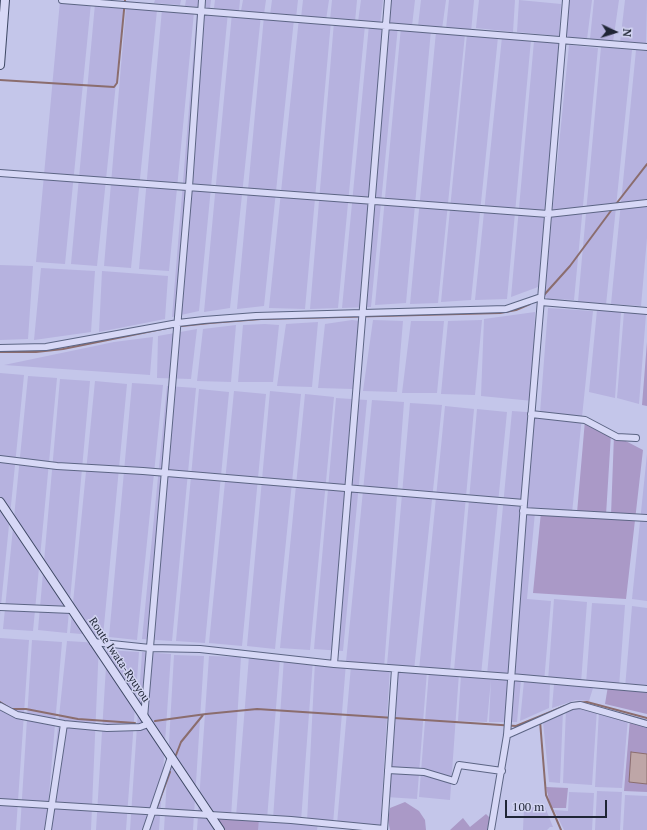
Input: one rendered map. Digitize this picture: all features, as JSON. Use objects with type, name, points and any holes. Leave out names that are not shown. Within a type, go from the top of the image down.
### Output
[{"type":"main road","points":[[0,65],[5,0]]},
{"type":"main road","name":"Route Iwata-Ryuyou","points":[[0,502],[220,830]]},
{"type":"street","points":[[62,0],[97,1],[647,47]]},
{"type":"street","points":[[0,706],[17,715],[64,724],[107,728],[140,727],[146,721],[150,648],[189,187],[202,0]]},
{"type":"street","points":[[334,664],[350,489],[388,0]]},
{"type":"street","points":[[491,830],[508,735],[531,414],[566,0]]},
{"type":"street","points":[[0,173],[548,214],[647,203]]},
{"type":"street","points":[[0,348],[46,347],[178,323],[256,316],[506,309],[541,300],[647,311]]},
{"type":"street","points":[[531,414],[585,420],[617,436],[636,438]]},
{"type":"street","points":[[0,459],[56,466],[165,473],[524,503]]},
{"type":"street","points":[[524,511],[647,518]]},
{"type":"street","points":[[0,607],[72,610]]},
{"type":"street","points":[[93,642],[150,648],[200,649],[334,664],[647,689]]},
{"type":"street","points":[[0,802],[384,829],[395,668]]},
{"type":"street","points":[[508,735],[572,706],[580,705],[647,724]]},
{"type":"street","points":[[48,830],[64,724]]},
{"type":"street","points":[[146,830],[171,758]]},
{"type":"street","points":[[388,770],[424,772],[454,781],[460,765],[502,771]]},
{"type":"shaded area","points":[[155,0],[181,0],[180,5],[154,3]]},
{"type":"shaded area","points":[[186,0],[211,0],[210,8],[185,6]]},
{"type":"shaded area","points":[[215,0],[240,0],[239,11],[214,8]]},
{"type":"shaded area","points":[[243,0],[266,0],[264,14],[241,11]]},
{"type":"shaded area","points":[[272,0],[298,0],[296,18],[270,15]]},
{"type":"shaded area","points":[[303,0],[329,0],[326,20],[330,20],[332,0],[357,0],[355,22],[358,22],[361,0],[383,0],[380,25],[398,26],[371,307],[342,308],[369,25],[365,25],[338,308],[310,309],[334,22],[331,21],[305,309],[269,308],[299,18],[301,18]]},
{"type":"shaded area","points":[[390,0],[415,0],[412,26],[387,24]]},
{"type":"shaded area","points":[[421,0],[446,0],[442,29],[418,26]]},
{"type":"shaded area","points":[[449,0],[474,0],[471,32],[446,29]]},
{"type":"shaded area","points":[[479,0],[515,0],[513,32],[476,28]]},
{"type":"shaded area","points":[[519,0],[561,4],[559,36],[517,32]]},
{"type":"shaded area","points":[[568,0],[592,0],[587,39],[563,37]]},
{"type":"shaded area","points":[[594,0],[619,0],[613,42],[590,39]]},
{"type":"shaded area","points":[[625,0],[647,0],[646,46],[620,43]]},
{"type":"shaded area","points":[[60,1],[91,3],[65,264],[36,262]]},
{"type":"shaded area","points":[[95,4],[124,6],[97,266],[71,264]]},
{"type":"shaded area","points":[[126,7],[157,10],[131,268],[104,266]]},
{"type":"shaded area","points":[[162,9],[194,12],[169,271],[139,269]]},
{"type":"shaded area","points":[[197,10],[228,12],[199,311],[172,317]]},
{"type":"shaded area","points":[[232,13],[261,15],[230,308],[204,312]]},
{"type":"shaded area","points":[[264,16],[294,19],[264,306],[237,309]]},
{"type":"shaded area","points":[[401,27],[431,30],[406,303],[375,305]]},
{"type":"shaded area","points":[[436,32],[465,34],[438,303],[410,304]]},
{"type":"shaded area","points":[[467,34],[498,37],[471,300],[441,302]]},
{"type":"shaded area","points":[[502,37],[531,40],[507,299],[475,300]]},
{"type":"shaded area","points":[[534,41],[564,43],[538,287],[511,297]]},
{"type":"shaded area","points":[[569,45],[598,48],[574,300],[548,299],[544,295]]},
{"type":"shaded area","points":[[601,47],[632,50],[606,305],[578,302]]},
{"type":"shaded area","points":[[636,50],[647,51],[647,238],[641,306],[611,304]]},
{"type":"shaded area","points":[[0,265],[33,266],[28,339],[0,340]]},
{"type":"shaded area","points":[[41,268],[95,271],[91,332],[34,340]]},
{"type":"shaded area","points":[[102,271],[168,276],[165,319],[99,332]]},
{"type":"shaded area","points":[[548,308],[593,311],[572,513],[535,512],[527,599],[551,601],[544,682],[536,682],[550,684],[549,708],[520,721],[524,681],[521,680],[517,722],[489,722],[491,680],[487,722],[458,721],[461,675],[487,675],[512,411],[540,413]]},
{"type":"shaded area","points":[[597,310],[621,312],[615,398],[589,392]]},
{"type":"shaded area","points":[[535,312],[533,401],[481,396],[484,319]]},
{"type":"shaded area","points":[[624,312],[646,314],[639,404],[617,398]]},
{"type":"shaded area","points":[[352,320],[360,321],[353,389],[318,388],[325,324]]},
{"type":"shaded area","points":[[373,320],[403,321],[397,392],[363,391]]},
{"type":"shaded area","points":[[482,320],[475,395],[441,394],[448,321]]},
{"type":"shaded area","points":[[411,321],[444,321],[437,393],[402,393]]},
{"type":"shaded area","points":[[318,322],[312,387],[277,386],[286,324]]},
{"type":"shaded area","points":[[236,325],[231,382],[197,381],[203,329]]},
{"type":"shaded area","points":[[243,325],[279,325],[273,382],[238,382]]},
{"type":"shaded area","points":[[197,329],[191,379],[157,378],[158,336]]},
{"type":"shaded area","points":[[153,337],[150,375],[4,365],[114,342]]},
{"type":"shaded area","points":[[647,342],[647,406],[642,405]]},
{"type":"shaded area","points":[[0,373],[24,375],[0,615]]},
{"type":"shaded area","points":[[28,376],[57,378],[33,631],[3,629]]},
{"type":"shaded area","points":[[60,379],[90,381],[67,633],[38,630]]},
{"type":"shaded area","points":[[95,381],[127,384],[103,636],[70,633]]},
{"type":"shaded area","points":[[132,383],[163,385],[137,640],[109,637]]},
{"type":"shaded area","points":[[167,386],[196,388],[172,641],[142,639]]},
{"type":"shaded area","points":[[199,389],[229,392],[205,643],[176,641]]},
{"type":"shaded area","points":[[234,391],[266,394],[242,646],[209,643]]},
{"type":"shaded area","points":[[270,391],[301,394],[275,649],[247,646]]},
{"type":"shaded area","points":[[305,394],[334,397],[310,650],[280,648]]},
{"type":"shaded area","points":[[336,398],[367,400],[343,651],[314,649]]},
{"type":"shaded area","points":[[372,400],[404,402],[384,668],[390,668],[380,830],[350,830],[350,826],[337,824],[351,666],[346,663],[333,824],[318,823],[317,830],[258,830],[258,819],[236,817],[249,656],[280,658],[267,819],[273,819],[284,658],[313,660],[301,821],[307,822],[315,661],[346,662]]},
{"type":"shaded area","points":[[410,403],[442,405],[414,670],[419,670],[445,406],[474,409],[450,671],[454,671],[477,409],[507,412],[481,675],[459,673],[450,800],[419,797],[429,671],[427,671],[417,799],[386,797],[396,669],[387,665]]},
{"type":"shaded area","points":[[585,420],[611,434],[606,515],[611,515],[614,435],[643,450],[626,599],[533,593],[541,512],[577,513]]},
{"type":"shaded area","points":[[647,454],[647,601],[632,599]]},
{"type":"shaded area","points":[[554,599],[587,602],[581,683],[548,681]]},
{"type":"shaded area","points":[[592,603],[625,605],[619,687],[586,684]]},
{"type":"shaded area","points":[[632,606],[647,608],[647,689],[625,688]]},
{"type":"shaded area","points":[[0,638],[29,640],[16,830],[0,830]]},
{"type":"shaded area","points":[[32,640],[62,642],[46,830],[20,830]]},
{"type":"shaded area","points":[[67,641],[99,643],[91,830],[47,830]]},
{"type":"shaded area","points":[[107,650],[139,652],[126,830],[96,830]]},
{"type":"shaded area","points":[[142,652],[171,654],[159,830],[130,830]]},
{"type":"shaded area","points":[[174,655],[204,656],[193,830],[164,830]]},
{"type":"shaded area","points":[[209,656],[241,657],[231,817],[212,818],[220,830],[197,830]]},
{"type":"shaded area","points":[[554,684],[593,688],[589,701],[576,700],[552,708]]},
{"type":"shaded area","points":[[608,686],[647,689],[647,714],[605,704]]},
{"type":"shaded area","points":[[580,705],[597,709],[592,785],[563,783],[566,709]]},
{"type":"shaded area","points":[[563,710],[560,783],[549,782],[543,722]]},
{"type":"shaded area","points":[[599,710],[628,718],[622,788],[595,787]]},
{"type":"shaded area","points":[[630,719],[647,724],[647,792],[624,791]]},
{"type":"shaded area","points":[[631,752],[647,754],[647,784],[629,782]]},
{"type":"shaded area","points":[[546,787],[568,788],[566,808],[551,808]]},
{"type":"shaded area","points":[[597,791],[622,792],[620,830],[595,830]]},
{"type":"shaded area","points":[[569,792],[594,793],[592,830],[564,830],[554,810],[568,811]]},
{"type":"shaded area","points":[[625,795],[647,796],[647,830],[623,830]]},
{"type":"shaded area","points":[[405,802],[419,811],[425,820],[426,830],[390,830],[388,820],[390,808]]},
{"type":"shaded area","points":[[524,807],[545,807],[553,827],[550,827],[547,830],[523,830]]},
{"type":"shaded area","points":[[486,814],[490,818],[487,830],[450,830],[463,818],[470,827]]},
{"type":"shaded area","points":[[217,819],[259,819],[258,830],[225,830]]},
{"type":"waterway","points":[[0,80],[114,87],[117,83],[125,0]]},
{"type":"waterway","points":[[616,204],[647,164]]},
{"type":"waterway","points":[[544,295],[570,266],[613,208]]},
{"type":"waterway","points":[[0,352],[36,352],[63,349],[172,327],[210,323],[261,319],[500,313],[516,310],[530,304]]},
{"type":"waterway","points":[[0,702],[11,709],[26,709],[78,719],[135,723]]},
{"type":"waterway","points":[[574,703],[587,702],[647,718]]},
{"type":"waterway","points":[[155,721],[257,709],[516,726],[565,706]]},
{"type":"waterway","points":[[176,755],[181,742],[203,715]]},
{"type":"waterway","points":[[540,721],[546,795],[561,830]]},
{"type":"waterway","points":[[156,810],[170,772]]}]
